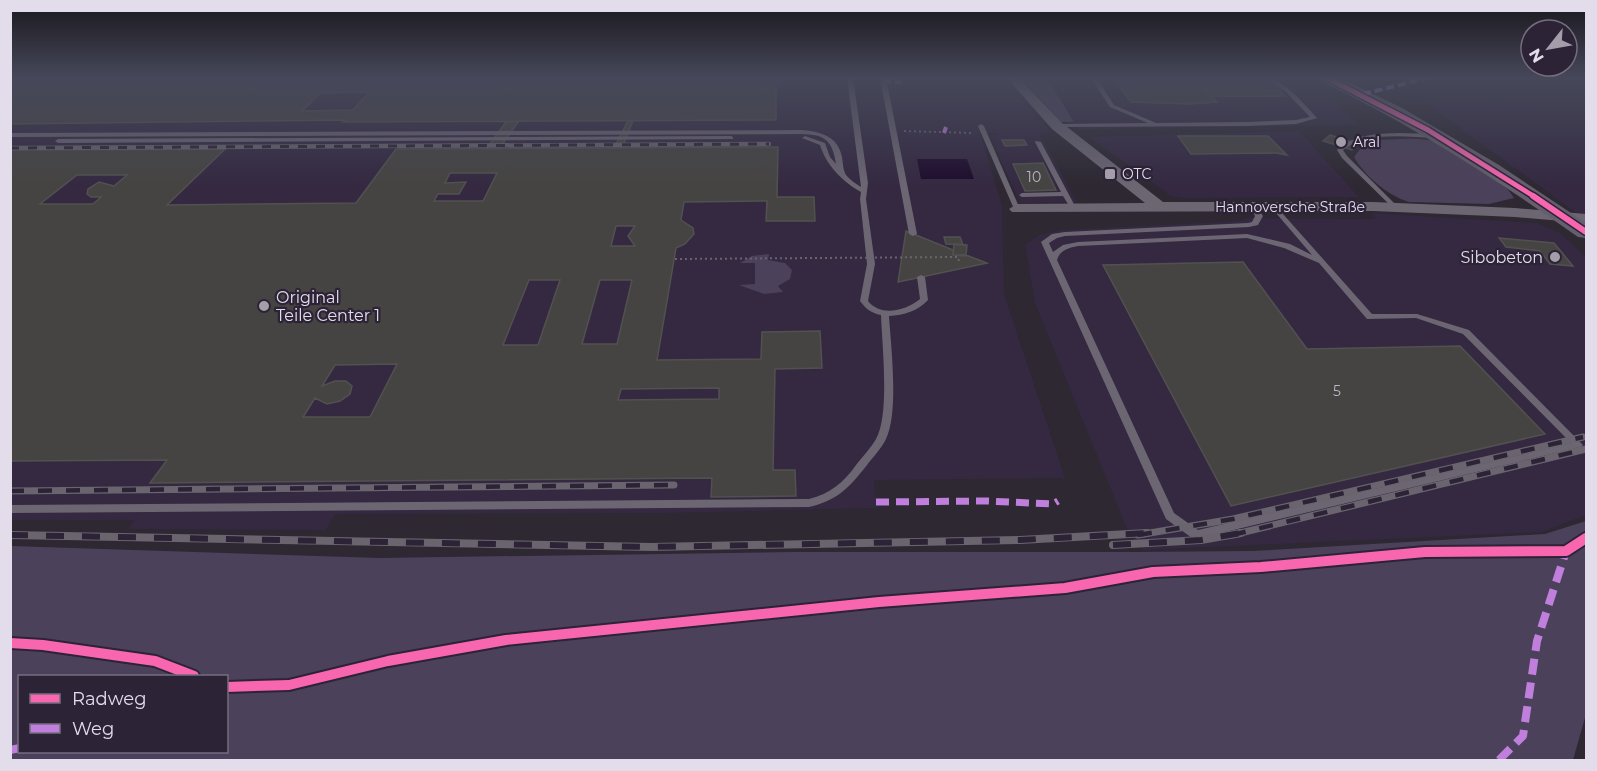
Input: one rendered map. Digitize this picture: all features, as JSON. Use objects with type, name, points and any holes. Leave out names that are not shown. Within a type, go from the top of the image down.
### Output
[{"type":"street","points":[[1046,114],[1057,126],[1160,207]]},
{"type":"street","points":[[1403,114],[1441,135],[1587,232]]},
{"type":"street","name":"Hannoversche Straße","points":[[1020,202],[1073,208],[1395,207],[1587,219]]},
{"type":"lane","points":[[855,114],[871,264],[864,301],[866,306],[885,312],[908,311],[918,306],[924,300],[921,278]]},
{"type":"lane","points":[[890,114],[913,234]]},
{"type":"lane","points":[[1131,114],[1157,125]]},
{"type":"lane","points":[[1057,126],[1296,122],[1314,118],[1310,114]]},
{"type":"lane","points":[[982,130],[1020,202],[1066,194]]},
{"type":"lane","points":[[10,135],[811,132],[822,136],[836,146],[842,174]]},
{"type":"lane","points":[[419,140],[455,133]]},
{"type":"lane","points":[[1395,207],[1340,150],[1345,144],[1360,138],[1441,135]]},
{"type":"lane","points":[[10,141],[801,138],[823,144],[827,157],[853,185],[864,191]]},
{"type":"lane","points":[[1038,142],[1073,208]]},
{"type":"lane","points":[[1252,206],[1259,216],[1255,223],[1249,225],[1055,236],[1045,242],[1170,516],[1196,535],[1578,445],[1466,332],[1417,316],[1370,317],[1274,206]]},
{"type":"lane","points":[[1053,262],[1054,255],[1059,250],[1078,244],[1234,236],[1259,238],[1287,246],[1326,266]]},
{"type":"lane","points":[[10,509],[809,503],[836,494],[848,482],[882,437],[888,398],[885,312]]},
{"type":"path","points":[[893,131],[982,130]]},
{"type":"path","points":[[675,259],[958,256],[960,261]]},
{"type":"shaded area","points":[[10,114],[1035,114],[1051,132],[1039,133],[1077,202],[1020,203],[990,136],[999,133],[980,133],[1002,205],[1004,294],[1065,478],[874,480],[877,508],[668,513],[335,514],[326,530],[128,529],[134,520],[11,520]]},
{"type":"shaded area","points":[[1054,114],[1069,114],[1074,122],[1061,122]]},
{"type":"shaded area","points":[[1069,114],[1347,114],[1359,125],[1078,129]]},
{"type":"shaded area","points":[[1441,114],[1586,114],[1586,220]]},
{"type":"shaded area","points":[[1299,131],[1359,197],[1183,198],[1171,196],[1089,137]]},
{"type":"shaded area","points":[[1415,139],[1437,143],[1461,155],[1488,173],[1500,182],[1514,198],[1489,204],[1409,202],[1401,199],[1378,184],[1354,157],[1365,143],[1371,140]]},
{"type":"shaded area","points":[[917,159],[967,159],[974,179],[921,179]]},
{"type":"shaded area","points":[[1371,213],[1537,223],[1560,233],[1586,257],[1586,515],[1542,532],[1142,550],[1127,529],[1035,303],[1025,245],[1039,235],[1060,230],[1241,221],[1249,218],[1376,219]]},
{"type":"shaded area","points":[[769,254],[768,260],[785,263],[792,270],[790,279],[778,286],[783,292],[764,294],[739,285],[755,284],[755,263],[740,263],[752,256]]},
{"type":"shaded area","points":[[1586,521],[1586,714],[1573,760],[11,760],[11,546],[380,558],[795,552],[1253,551],[1545,534]]},
{"type":"building","points":[[10,114],[776,114],[776,120],[343,122],[345,120],[10,124]]},
{"type":"building","points":[[519,121],[499,149],[486,149],[506,122]]},
{"type":"building","points":[[628,121],[633,121],[622,148],[614,148]]},
{"type":"building","name":"Aral","points":[[1330,135],[1359,144],[1352,150],[1323,141]]},
{"type":"building","points":[[1178,136],[1268,136],[1287,155],[1276,153],[1191,154]]},
{"type":"building","points":[[1002,140],[1024,140],[1027,145],[1005,146]]},
{"type":"building","name":"Original Teile Center 1","points":[[778,147],[777,197],[814,197],[815,221],[766,221],[767,201],[684,202],[681,220],[693,228],[694,234],[685,244],[676,248],[657,360],[761,359],[762,332],[820,331],[822,368],[775,369],[773,470],[795,470],[796,496],[711,497],[712,478],[150,483],[167,460],[10,461],[10,150],[225,149],[167,205],[356,203],[396,149]],"holes":[[[450,173],[497,173],[483,201],[434,201],[438,194],[459,194],[466,182],[445,183]],[[77,175],[127,175],[114,186],[99,182],[88,189],[87,194],[91,197],[101,197],[93,204],[40,204]],[[616,226],[635,226],[628,236],[635,246],[611,246]],[[529,280],[560,280],[538,345],[503,345]],[[600,280],[632,280],[617,344],[582,344]],[[397,364],[370,417],[303,417],[315,398],[327,404],[340,401],[350,394],[352,386],[346,381],[335,381],[322,386],[335,365]],[[719,388],[719,399],[618,400],[621,389]]]},
{"type":"building","points":[[1043,163],[1056,190],[1025,191],[1013,164]]},
{"type":"building","points":[[906,231],[953,250],[953,255],[966,255],[987,263],[898,282]]},
{"type":"building","points":[[944,237],[960,237],[963,245],[946,244]]},
{"type":"building","name":"Sibobeton","points":[[1499,238],[1554,243],[1573,266],[1550,264],[1540,251],[1506,247]]},
{"type":"building","points":[[954,244],[967,245],[966,256],[953,255]]},
{"type":"building","points":[[1243,262],[1307,349],[1460,346],[1545,434],[1231,506],[1103,265]]},
{"type":"railway","points":[[10,148],[769,144]]},
{"type":"railway","points":[[1138,535],[1233,519],[1583,437]]},
{"type":"railway","points":[[1238,533],[1586,449]]},
{"type":"railway","points":[[10,491],[674,485]]},
{"type":"railway","points":[[10,535],[651,547],[1020,540],[1147,533]]},
{"type":"railway","points":[[1113,545],[1201,540],[1238,533]]},
{"type":"railway","points":[[1232,535],[1238,533]]},
{"type":"marked path","points":[[944,133],[946,127]]},
{"type":"marked path","points":[[876,502],[987,501],[1053,504],[1058,501]]},
{"type":"marked path","points":[[1499,760],[1523,736],[1537,641],[1566,551]]},
{"type":"marked path","points":[[10,750],[18,748]]},
{"type":"cycle path","points":[[1400,114],[1460,149],[1586,232]]},
{"type":"cycle path","points":[[228,687],[289,685],[388,661],[506,640],[879,602],[1065,588],[1153,572],[1261,567],[1425,552],[1566,551],[1586,538]]},
{"type":"cycle path","points":[[10,643],[43,645],[155,661],[191,675]]},
{"type":"place","name":"Aral","points":[[1341,142]]},
{"type":"place","name":"OTC","points":[[1110,174]]},
{"type":"place","name":"Sibobeton","points":[[1555,257]]},
{"type":"place","name":"Original Teile Center 1","points":[[264,306]]}]
